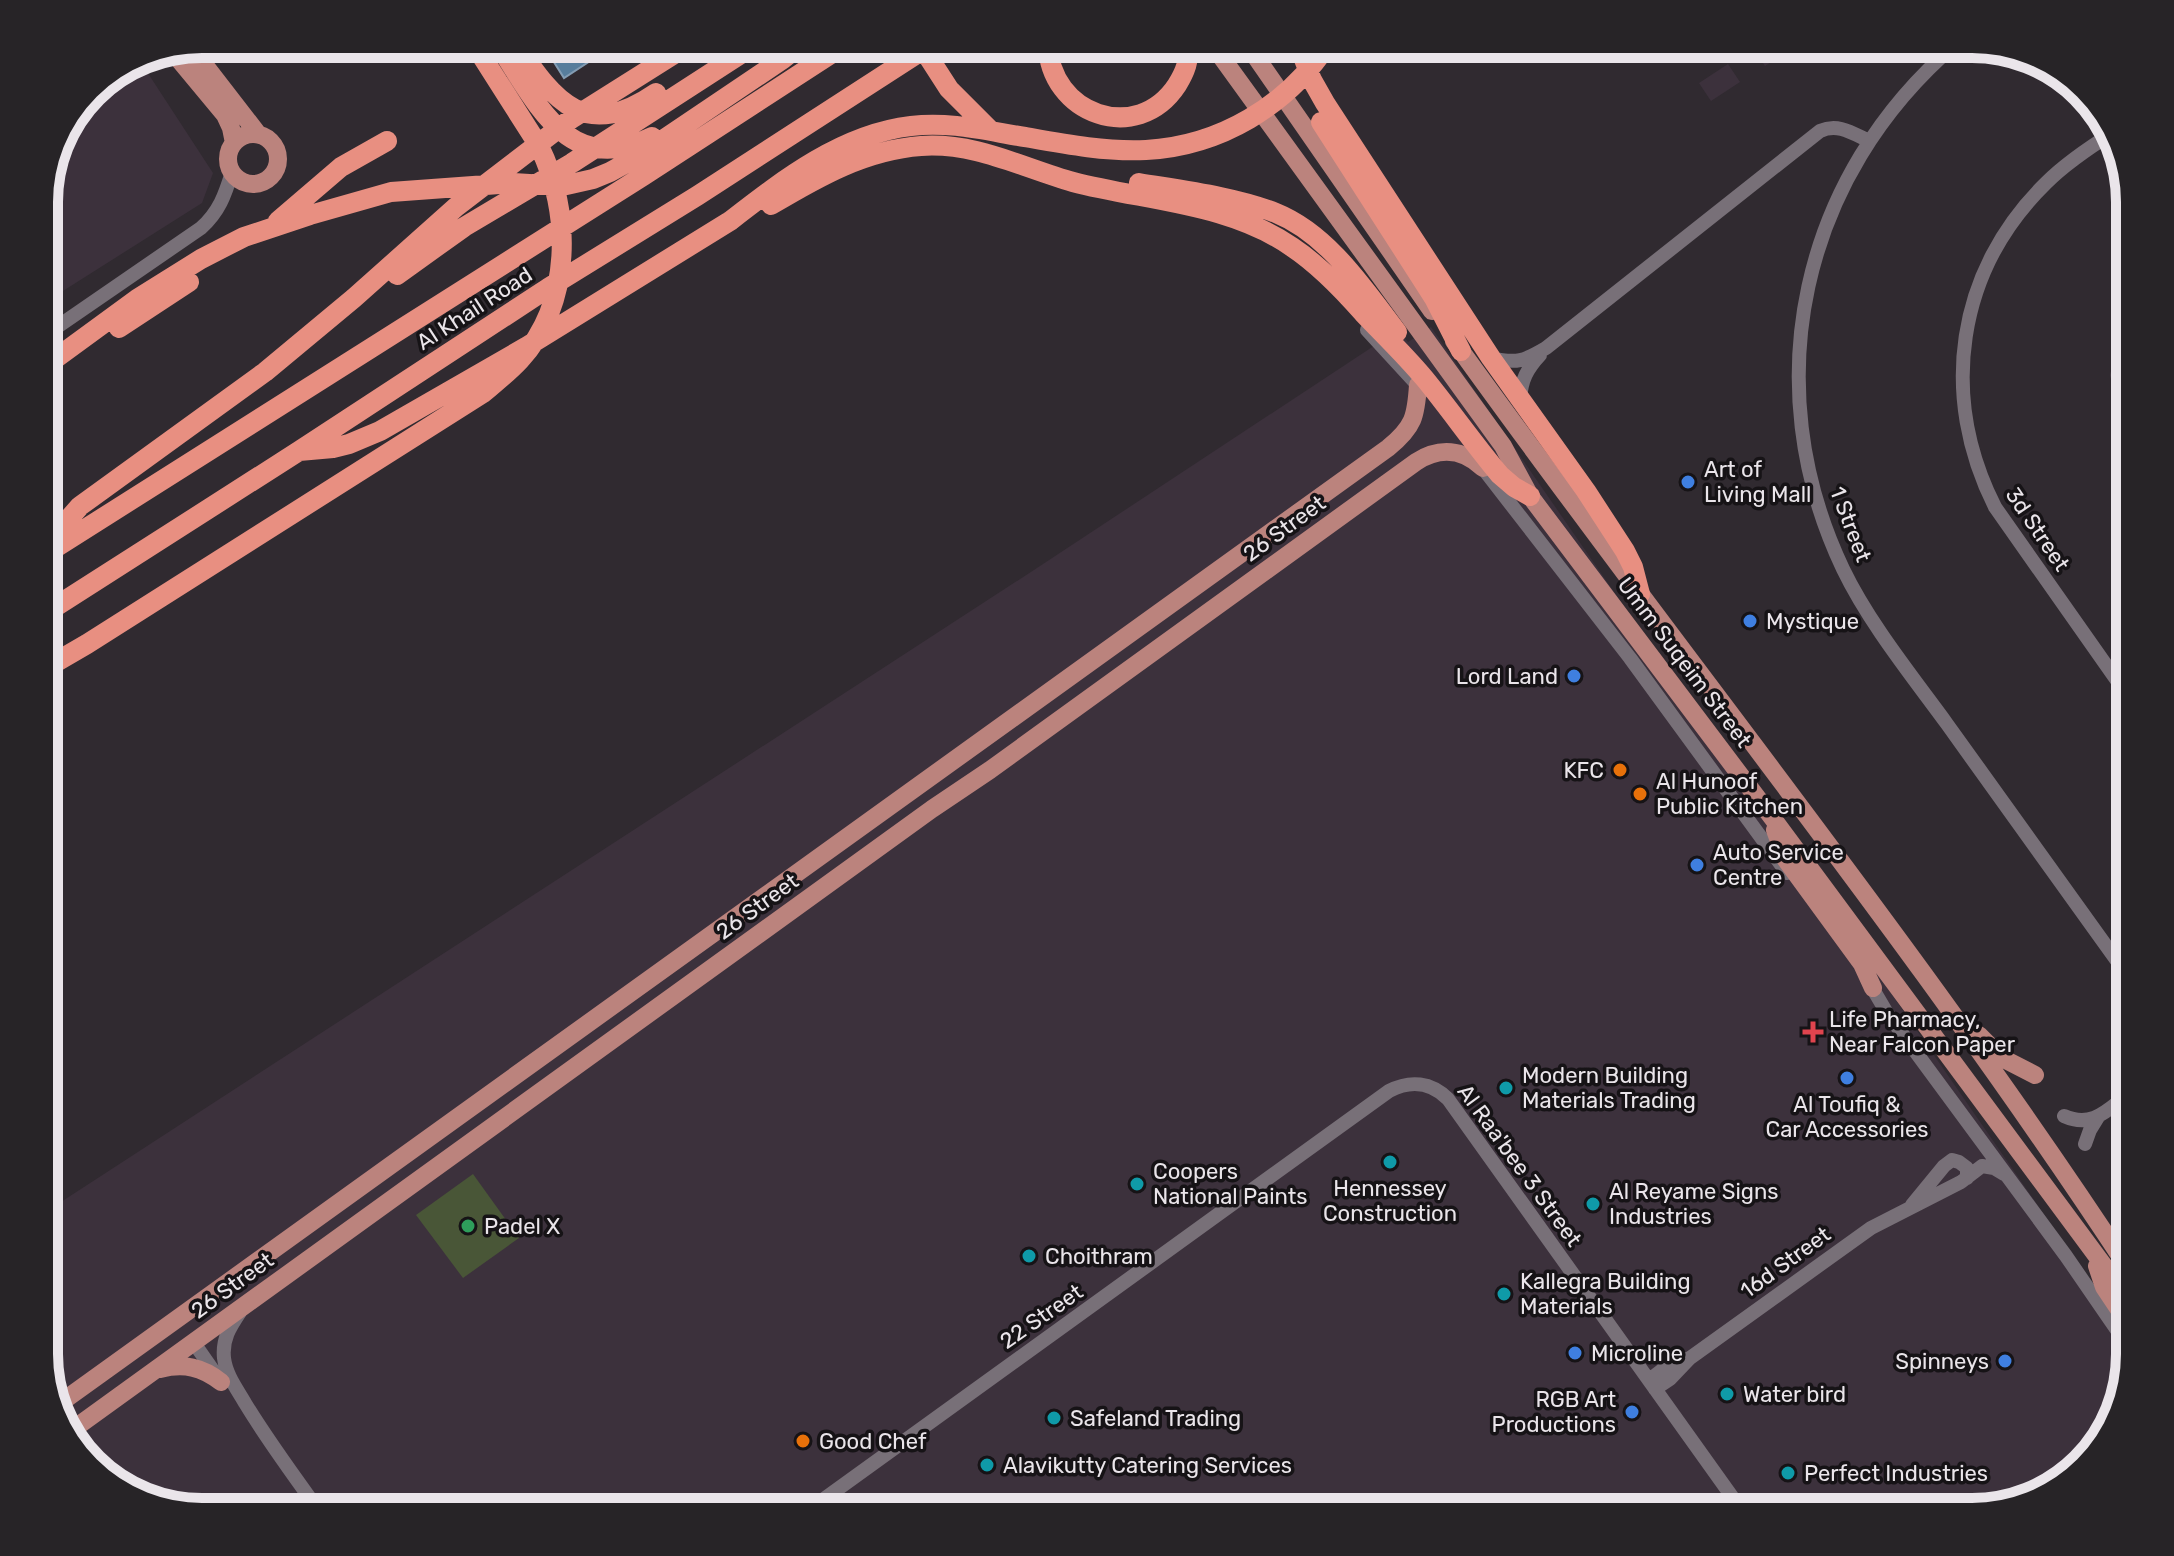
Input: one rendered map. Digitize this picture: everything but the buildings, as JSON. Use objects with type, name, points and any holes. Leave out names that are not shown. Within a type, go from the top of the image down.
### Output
[{"type":"highway","points":[[58,661],[483,393],[504,376],[537,336],[548,312],[562,256],[563,229],[554,182],[539,146],[483,58]]},
{"type":"highway","points":[[508,58],[550,120],[567,137],[593,147],[611,149],[642,142],[716,103]]},
{"type":"highway","points":[[525,58],[563,103],[577,111],[595,115],[619,112],[639,104],[708,58]]},
{"type":"highway","points":[[58,536],[80,506],[253,381],[354,298],[456,207],[560,128],[668,58]]},
{"type":"highway","points":[[354,298],[373,293],[464,227],[572,163],[734,58]]},
{"type":"highway","points":[[58,357],[137,299],[201,259],[244,237],[376,195],[513,183],[562,186],[593,179],[639,156],[784,58]]},
{"type":"highway","name":"Al Khail Road","points":[[58,546],[824,58]]},
{"type":"highway","name":"Al Khail Road","points":[[58,605],[910,58]]},
{"type":"highway","points":[[929,58],[949,89],[972,113],[1028,155],[1054,166],[1258,207],[1288,219],[1312,235],[1363,288],[1502,469],[1528,491]]},
{"type":"highway","points":[[1049,58],[1054,75],[1069,98],[1093,112],[1120,118],[1144,113],[1168,98],[1185,70],[1188,58]]},
{"type":"highway","points":[[1292,58],[1316,113],[1434,298],[1461,351]]},
{"type":"highway","points":[[1303,58],[1325,103],[1491,358],[1625,551],[1640,594]]},
{"type":"highway","points":[[299,451],[341,446],[380,431],[490,369],[730,221],[829,153],[856,140],[886,130],[935,124],[960,125],[1101,148],[1145,150],[1174,147],[1203,140],[1254,117],[1288,91],[1318,58]]},
{"type":"highway","points":[[58,367],[245,247],[341,167],[387,141]]},
{"type":"highway","points":[[730,221],[755,214],[827,173],[869,156],[909,147],[948,146],[987,153],[1096,188],[1183,205],[1243,221],[1272,234],[1317,267],[1404,355],[1500,475],[1514,487],[1528,491]]},
{"type":"highway","points":[[58,668],[79,654],[87,644]]},
{"type":"main road","points":[[199,58],[258,134],[276,150],[274,172],[262,182],[245,182],[232,172],[228,157],[234,143],[247,134],[258,134]]},
{"type":"main road","name":"Umm Suqeim Street","points":[[1222,58],[1487,424],[1514,463],[1528,491],[1949,1054],[2116,1283]]},
{"type":"main road","name":"Umm Suqeim Street","points":[[1257,58],[1396,262],[1943,999],[2116,1249]]},
{"type":"main road","points":[[179,60],[225,115],[234,143]]},
{"type":"main road","name":"26 Street","points":[[66,1399],[1400,437],[1414,417],[1418,385]]},
{"type":"main road","name":"26 Street","points":[[77,1426],[1424,457],[1441,451],[1459,453],[1483,468]]},
{"type":"main road","points":[[1230,596],[1242,573],[1239,565],[1232,560]]},
{"type":"main road","points":[[932,809],[951,788],[942,767]]},
{"type":"main road","points":[[1771,816],[1786,860],[1862,964],[1873,988]]},
{"type":"main road","points":[[1943,999],[1996,1053],[2035,1075]]},
{"type":"main road","points":[[2108,1237],[2116,1244]]},
{"type":"main road","points":[[2095,1256],[2104,1287],[2116,1305]]},
{"type":"main road","points":[[194,1343],[191,1332],[196,1317],[232,1279]]},
{"type":"main road","points":[[151,1374],[171,1366],[193,1367],[221,1382]]},
{"type":"street","name":"1 Street","points":[[1941,58],[1911,87],[1869,141],[1846,180],[1827,223],[1810,277],[1802,325],[1799,386],[1802,430],[1810,474],[1823,520],[1843,568],[1868,614],[2116,959]]},
{"type":"street","points":[[1491,358],[1520,362],[1546,348],[1820,131],[1839,127],[1869,141]]},
{"type":"street","name":"3d Street","points":[[2102,140],[2045,184],[1999,241],[1978,286],[1969,317],[1963,349],[1962,390],[1971,447],[1995,507],[2116,679]]},
{"type":"street","points":[[58,326],[201,228],[221,205],[232,172]]},
{"type":"street","points":[[1317,267],[1341,301],[1418,385],[1630,658],[1873,988],[1893,1021],[2116,1329]]},
{"type":"street","points":[[1520,400],[1526,372],[1546,348]]},
{"type":"street","name":"22 Street","points":[[826,1498],[1389,1091],[1409,1084],[1424,1084]]},
{"type":"street","name":"Al Raa'bee 3 Street","points":[[1424,1084],[1448,1099],[1733,1498]]},
{"type":"street","points":[[2085,1144],[2099,1117],[2116,1104]]},
{"type":"street","points":[[2064,1116],[2080,1122],[2099,1117]]},
{"type":"street","name":"16d Street","points":[[1909,1208],[1952,1160],[1967,1168],[1967,1178]]},
{"type":"street","name":"16d Street","points":[[1652,1384],[1670,1364],[1690,1358],[1871,1228],[1967,1178],[1982,1166],[2005,1174]]},
{"type":"street","points":[[245,1305],[227,1332],[223,1355],[230,1377],[261,1429],[310,1498]]},
{"type":"street","points":[[194,1343],[221,1382],[261,1429]]},
{"type":"shaded area","points":[[1760,58],[1777,58],[1765,66]]},
{"type":"shaded area","points":[[1728,64],[1740,82],[1711,101],[1699,83]]},
{"type":"shaded area","points":[[146,70],[213,173],[202,203],[58,294],[58,193],[63,165],[73,138],[88,114],[100,100],[130,77]]},
{"type":"shaded area","points":[[1431,327],[2116,1319],[2115,1373],[2108,1400],[2092,1434],[2067,1462],[2052,1474],[2018,1490],[1972,1498],[202,1498],[165,1493],[130,1479],[100,1456],[88,1442],[73,1418],[59,1373],[58,1204],[1398,330],[1408,342]]},
{"type":"green space","name":"Padel X","points":[[473,1174],[519,1238],[463,1278],[416,1215]]},
{"type":"water","points":[[551,58],[595,58],[564,78]]},
{"type":"place","name":"Art of Living Mall","points":[[1688,482]]},
{"type":"place","name":"Mystique","points":[[1750,621]]},
{"type":"place","name":"Lord Land","points":[[1574,676]]},
{"type":"place","name":"KFC","points":[[1620,770]]},
{"type":"place","name":"Al Hunoof Public Kitchen","points":[[1640,794]]},
{"type":"place","name":"Auto Service Centre","points":[[1697,865]]},
{"type":"place","name":"Life Pharmacy, Near Falcon Paper","points":[[1813,1032]]},
{"type":"place","name":"Al Toufiq & Car Accessories","points":[[1847,1078]]},
{"type":"place","name":"Modern Building Materials Trading","points":[[1506,1088]]},
{"type":"place","name":"Hennessey Construction","points":[[1390,1162]]},
{"type":"place","name":"Coopers National Paints","points":[[1137,1184]]},
{"type":"place","name":"Al Reyame Signs Industries","points":[[1593,1204]]},
{"type":"place","name":"Padel X","points":[[468,1226]]},
{"type":"place","name":"Choithram","points":[[1029,1256]]},
{"type":"place","name":"Kallegra Building Materials","points":[[1504,1294]]},
{"type":"place","name":"Microline","points":[[1575,1353]]},
{"type":"place","name":"Spinneys","points":[[2005,1361]]},
{"type":"place","name":"Water bird","points":[[1727,1394]]},
{"type":"place","name":"RGB Art Productions","points":[[1632,1412]]},
{"type":"place","name":"Safeland Trading","points":[[1054,1418]]},
{"type":"place","name":"Good Chef","points":[[803,1441]]},
{"type":"place","name":"Alavikutty Catering Services","points":[[987,1465]]},
{"type":"place","name":"Perfect Industries","points":[[1788,1473]]}]
